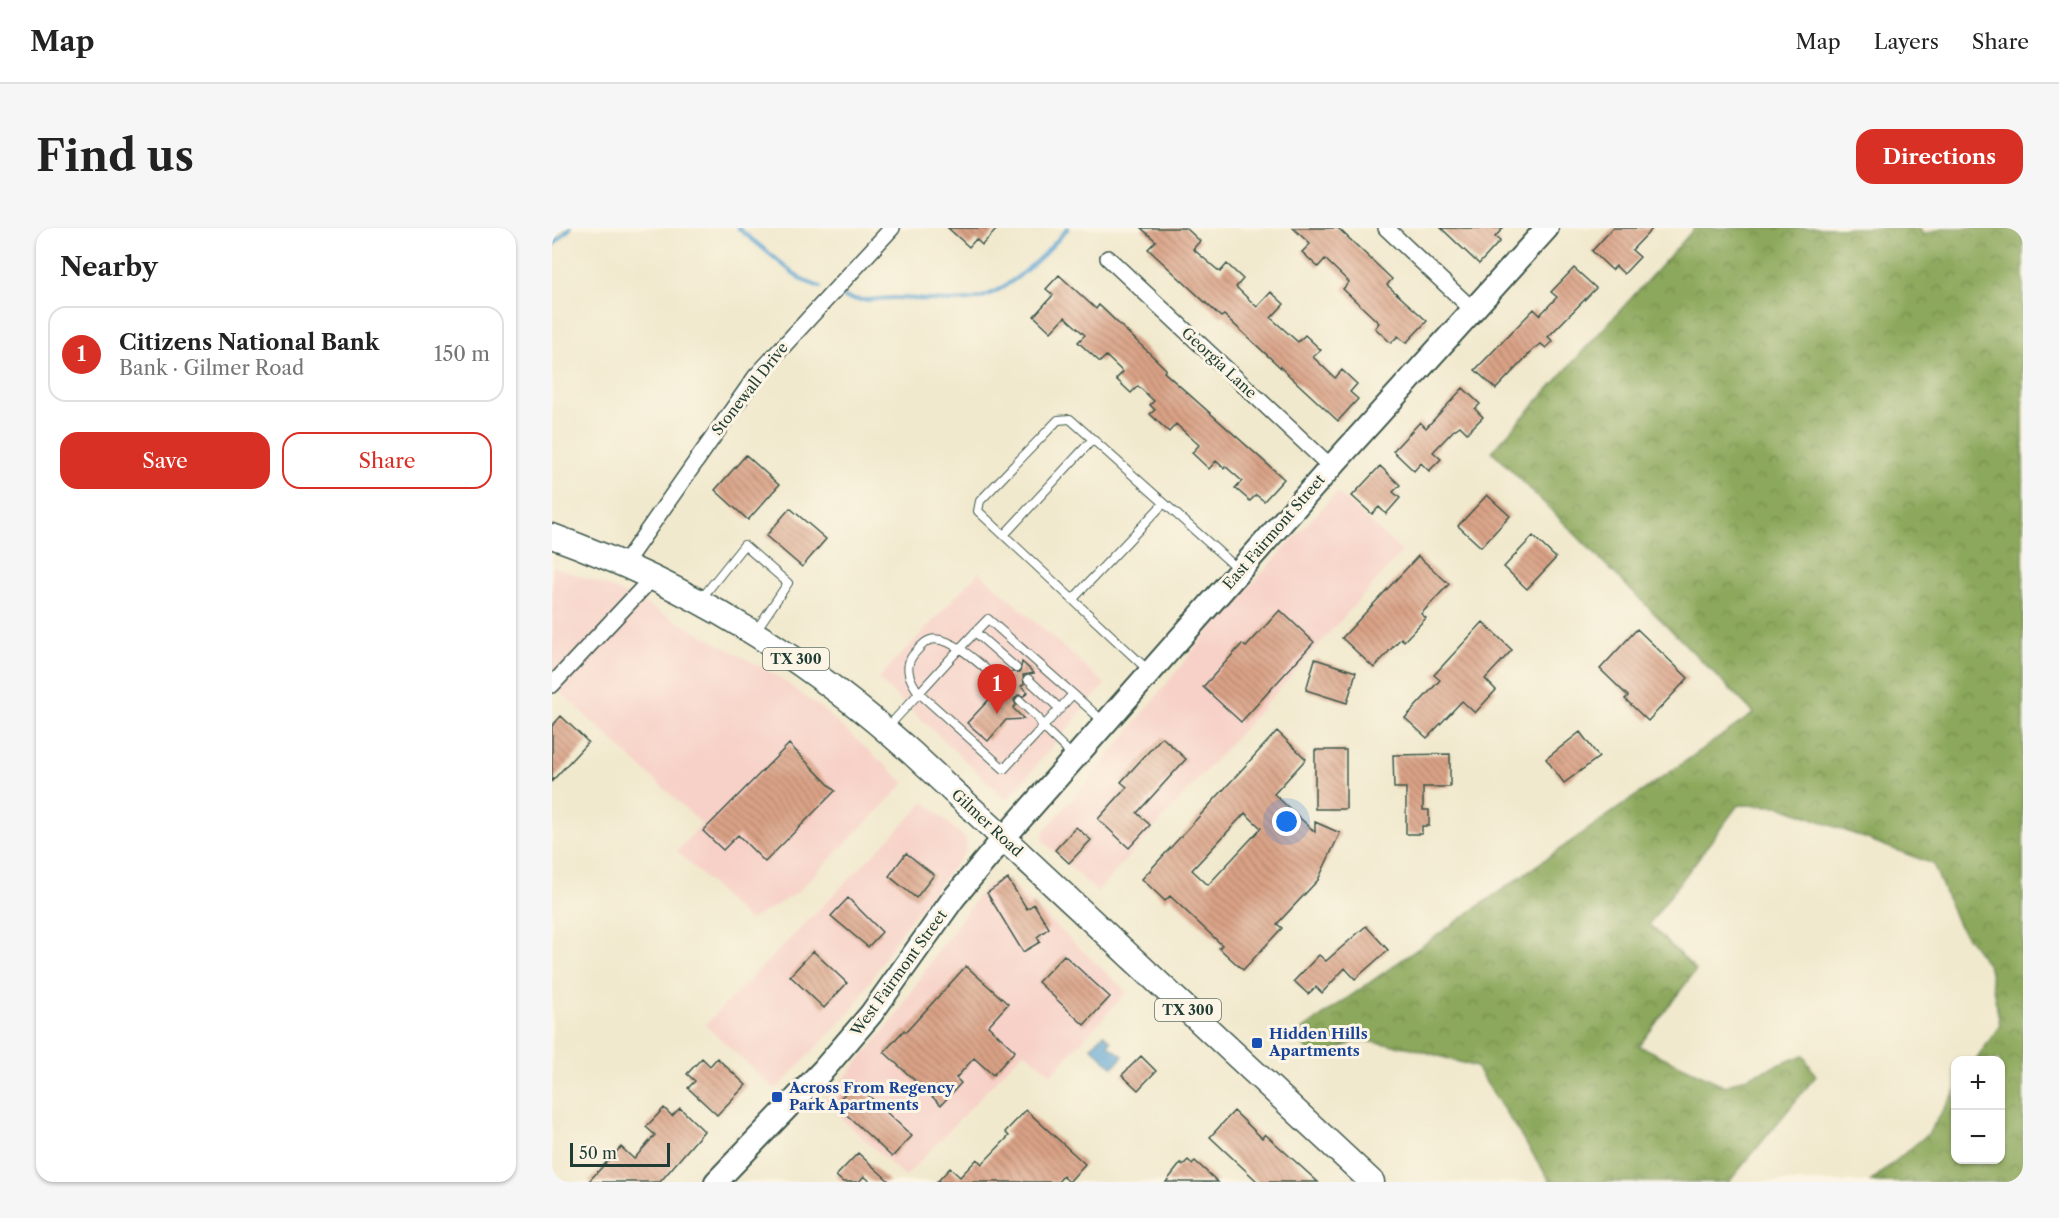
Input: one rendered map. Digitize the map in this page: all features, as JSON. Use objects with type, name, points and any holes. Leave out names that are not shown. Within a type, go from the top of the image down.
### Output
[{"type":"main road","name":"Gilmer Road","points":[[552,536],[624,564],[700,600],[755,632],[833,686],[886,729],[1372,1182]]},
{"type":"street","name":"Stonewall Drive","points":[[624,564],[756,376],[891,228]]},
{"type":"street","points":[[1386,228],[1473,310]]},
{"type":"street","name":"East Fairmont Street","points":[[1003,839],[1331,467],[1547,228]]},
{"type":"street","name":"Georgia Lane","points":[[1108,258],[1331,467]]},
{"type":"street","points":[[552,685],[653,577]]},
{"type":"street","name":"West Fairmont Street","points":[[716,1182],[824,1069],[871,1014],[953,899],[1003,839]]},
{"type":"lane","points":[[1150,672],[978,511],[980,501],[1058,420],[1070,419],[1240,571]]},
{"type":"lane","points":[[1004,535],[1093,440]]},
{"type":"lane","points":[[1072,599],[1164,503]]},
{"type":"lane","points":[[700,600],[744,545],[788,584],[755,632]]},
{"type":"lane","points":[[886,729],[988,618],[1105,723]]},
{"type":"lane","points":[[975,632],[1016,668]]},
{"type":"lane","points":[[1007,688],[960,648],[940,639],[925,642],[910,659],[908,672],[910,680],[919,693],[1004,769],[1073,694]]},
{"type":"lane","points":[[1028,679],[1060,709]]},
{"type":"lane","points":[[1020,700],[1038,718],[1043,727],[1075,758]]},
{"type":"shaded area","points":[[1337,492],[1402,552],[1097,892],[1043,841],[1044,831],[1098,770],[1207,633]]},
{"type":"shaded area","points":[[552,566],[605,585],[649,606],[774,674],[822,709],[905,783],[798,892],[749,921],[677,851],[702,824],[552,684]]},
{"type":"shaded area","points":[[979,572],[1105,684],[1007,800],[878,679]]},
{"type":"shaded area","points":[[925,802],[966,839],[966,851],[901,932],[852,1010],[776,1090],[705,1025]]},
{"type":"shaded area","points":[[1003,877],[1127,992],[1051,1074],[1024,1051],[905,1177],[824,1102],[895,1018],[931,961],[984,888]]},
{"type":"green space","points":[[1695,228],[1920,228],[1923,235],[1942,228],[2023,228],[2023,1182],[1870,1182],[1928,1134],[1951,1098],[1951,1164],[2005,1164],[2005,1056],[1979,1056],[2000,1025],[1989,967],[1958,925],[1933,864],[1780,806],[1738,805],[1649,924],[1696,970],[1639,1046],[1725,1086],[1803,1055],[1816,1076],[1729,1182],[1551,1182],[1476,1067],[1412,1048],[1359,1040],[1315,1059],[1295,1035],[1754,713],[1492,451]]},
{"type":"water","points":[[1104,1034],[1111,1041],[1108,1045],[1123,1056],[1113,1067],[1091,1047]]},
{"type":"building","points":[[948,228],[998,228],[982,245],[976,239],[969,247]]},
{"type":"building","points":[[1141,228],[1186,228],[1200,241],[1193,249],[1220,272],[1227,264],[1243,279],[1236,287],[1257,307],[1271,292],[1284,304],[1271,318],[1298,342],[1305,335],[1321,350],[1313,357],[1335,378],[1342,370],[1357,384],[1350,392],[1358,399],[1338,421],[1224,315],[1221,317],[1148,249],[1156,241]]},
{"type":"building","points":[[1293,228],[1338,228],[1392,279],[1387,285],[1427,321],[1406,343],[1398,336],[1391,343],[1375,328],[1379,323],[1343,289],[1349,282],[1325,259],[1318,267],[1302,252],[1310,244]]},
{"type":"building","points":[[1441,228],[1503,228],[1495,237],[1500,241],[1479,264]]},
{"type":"building","points":[[1613,228],[1653,228],[1632,250],[1640,257],[1624,274],[1616,266],[1612,270],[1592,251]]},
{"type":"building","points":[[1574,268],[1596,288],[1548,337],[1553,341],[1546,348],[1541,344],[1533,350],[1496,389],[1475,370],[1534,309],[1540,315],[1557,297],[1551,292]]},
{"type":"building","points":[[1059,275],[1096,309],[1099,305],[1166,369],[1164,372],[1284,479],[1264,501],[1256,495],[1250,501],[1235,488],[1242,481],[1225,466],[1224,468],[1216,461],[1209,469],[1192,453],[1199,445],[1176,424],[1169,432],[1150,414],[1155,410],[1150,405],[1154,401],[1138,386],[1131,393],[1116,379],[1123,372],[1106,356],[1100,362],[1078,342],[1085,335],[1065,317],[1051,332],[1034,316],[1053,295],[1046,289]]},
{"type":"building","points":[[1463,388],[1480,404],[1475,409],[1483,417],[1467,433],[1460,426],[1453,431],[1433,452],[1441,459],[1429,471],[1421,463],[1414,471],[1393,451],[1420,422],[1426,428]]},
{"type":"building","points":[[746,455],[779,485],[748,520],[715,490]]},
{"type":"building","points":[[1380,466],[1400,485],[1393,492],[1400,498],[1386,514],[1379,507],[1372,514],[1352,496]]},
{"type":"building","points":[[1487,495],[1510,516],[1481,547],[1458,526]]},
{"type":"building","points":[[790,508],[826,539],[802,567],[766,536]]},
{"type":"building","points":[[1533,536],[1556,558],[1527,589],[1504,567]]},
{"type":"building","points":[[1418,556],[1449,584],[1421,614],[1426,618],[1404,641],[1401,638],[1374,668],[1342,638]]},
{"type":"building","points":[[1280,610],[1314,642],[1241,722],[1203,687],[1242,644],[1246,647]]},
{"type":"building","points":[[1483,622],[1512,650],[1485,679],[1496,690],[1475,713],[1462,701],[1427,738],[1405,718],[1440,680],[1434,675]]},
{"type":"building","points":[[1637,629],[1688,678],[1648,721],[1625,699],[1628,696],[1600,669]]},
{"type":"building","points":[[1315,659],[1356,672],[1347,703],[1306,690]]},
{"type":"building","points":[[1022,662],[1034,673],[1023,675],[1024,684],[1021,686],[1028,692],[1024,696],[1018,695],[1014,700],[1016,705],[1013,708],[1024,719],[1006,720],[988,741],[967,723],[999,689],[1005,694],[1011,692],[1013,687],[1007,678],[1012,672],[1020,672]]},
{"type":"building","points":[[561,716],[588,742],[552,781],[552,726]]},
{"type":"building","points":[[1277,731],[1306,759],[1274,794],[1315,832],[1315,822],[1340,833],[1318,880],[1277,924],[1282,928],[1243,970],[1219,948],[1222,945],[1170,896],[1165,901],[1142,879]],"holes":[[[1245,813],[1261,828],[1208,885],[1192,870]]]},
{"type":"building","points":[[1580,732],[1599,757],[1564,783],[1546,759]]},
{"type":"building","points":[[1162,737],[1186,759],[1137,813],[1150,825],[1129,848],[1098,819],[1127,787],[1121,782]]},
{"type":"building","points":[[789,744],[835,791],[765,862],[738,835],[723,850],[703,831]]},
{"type":"building","points":[[1315,750],[1346,750],[1346,809],[1315,809]]},
{"type":"building","points":[[1450,754],[1450,787],[1423,787],[1423,810],[1429,810],[1429,826],[1422,826],[1422,834],[1406,834],[1406,788],[1394,788],[1393,755]]},
{"type":"building","points":[[1076,827],[1091,840],[1069,863],[1055,850]]},
{"type":"building","points":[[906,853],[934,875],[916,898],[889,876]]},
{"type":"building","points":[[1008,879],[1027,909],[1034,904],[1049,928],[1037,937],[1040,942],[1023,952],[987,893]]},
{"type":"building","points":[[848,898],[882,932],[868,947],[831,916]]},
{"type":"building","points":[[1366,926],[1388,950],[1355,979],[1345,968],[1322,993],[1316,987],[1308,994],[1294,981],[1319,955],[1326,961]]},
{"type":"building","points":[[813,951],[847,983],[824,1008],[790,976]]},
{"type":"building","points":[[1064,955],[1110,997],[1084,1025],[1038,982]]},
{"type":"building","points":[[966,966],[1008,1004],[988,1026],[1015,1051],[993,1075],[974,1058],[956,1078],[961,1083],[941,1105],[884,1052],[904,1030],[906,1032]]},
{"type":"building","points":[[1141,1056],[1156,1071],[1138,1090],[1122,1075]]},
{"type":"building","points":[[702,1058],[710,1066],[717,1058],[746,1085],[717,1115],[688,1088],[695,1081],[687,1074]]},
{"type":"building","points":[[855,1083],[912,1136],[892,1157],[835,1104]]},
{"type":"building","points":[[664,1108],[672,1116],[680,1108],[704,1131],[660,1182],[588,1182],[621,1147],[634,1159],[655,1135],[646,1127]]},
{"type":"building","points":[[1026,1110],[1085,1164],[1069,1182],[1063,1176],[1058,1182],[937,1182],[950,1168],[960,1177],[977,1159],[982,1164],[1009,1136],[1005,1132]]},
{"type":"building","points":[[1234,1111],[1262,1138],[1265,1134],[1318,1182],[1258,1182],[1210,1137]]},
{"type":"building","points":[[858,1153],[890,1182],[871,1182],[864,1176],[859,1182],[843,1182],[836,1176]]},
{"type":"building","points":[[1188,1160],[1192,1164],[1195,1161],[1218,1182],[1166,1182],[1181,1163],[1183,1165]]},
{"type":"waterway","points":[[552,246],[570,228]]},
{"type":"waterway","points":[[738,228],[802,280],[820,287]]},
{"type":"waterway","points":[[844,297],[863,300],[894,298],[950,301],[983,297],[997,291],[1024,272],[1068,228]]},
{"type":"place","name":"Citizens National Bank","points":[[997,714]]},
{"type":"place","name":"Hidden Hills Apartments","points":[[1257,1043]]},
{"type":"place","name":"Across From Regency Park Apartments","points":[[777,1097]]}]
